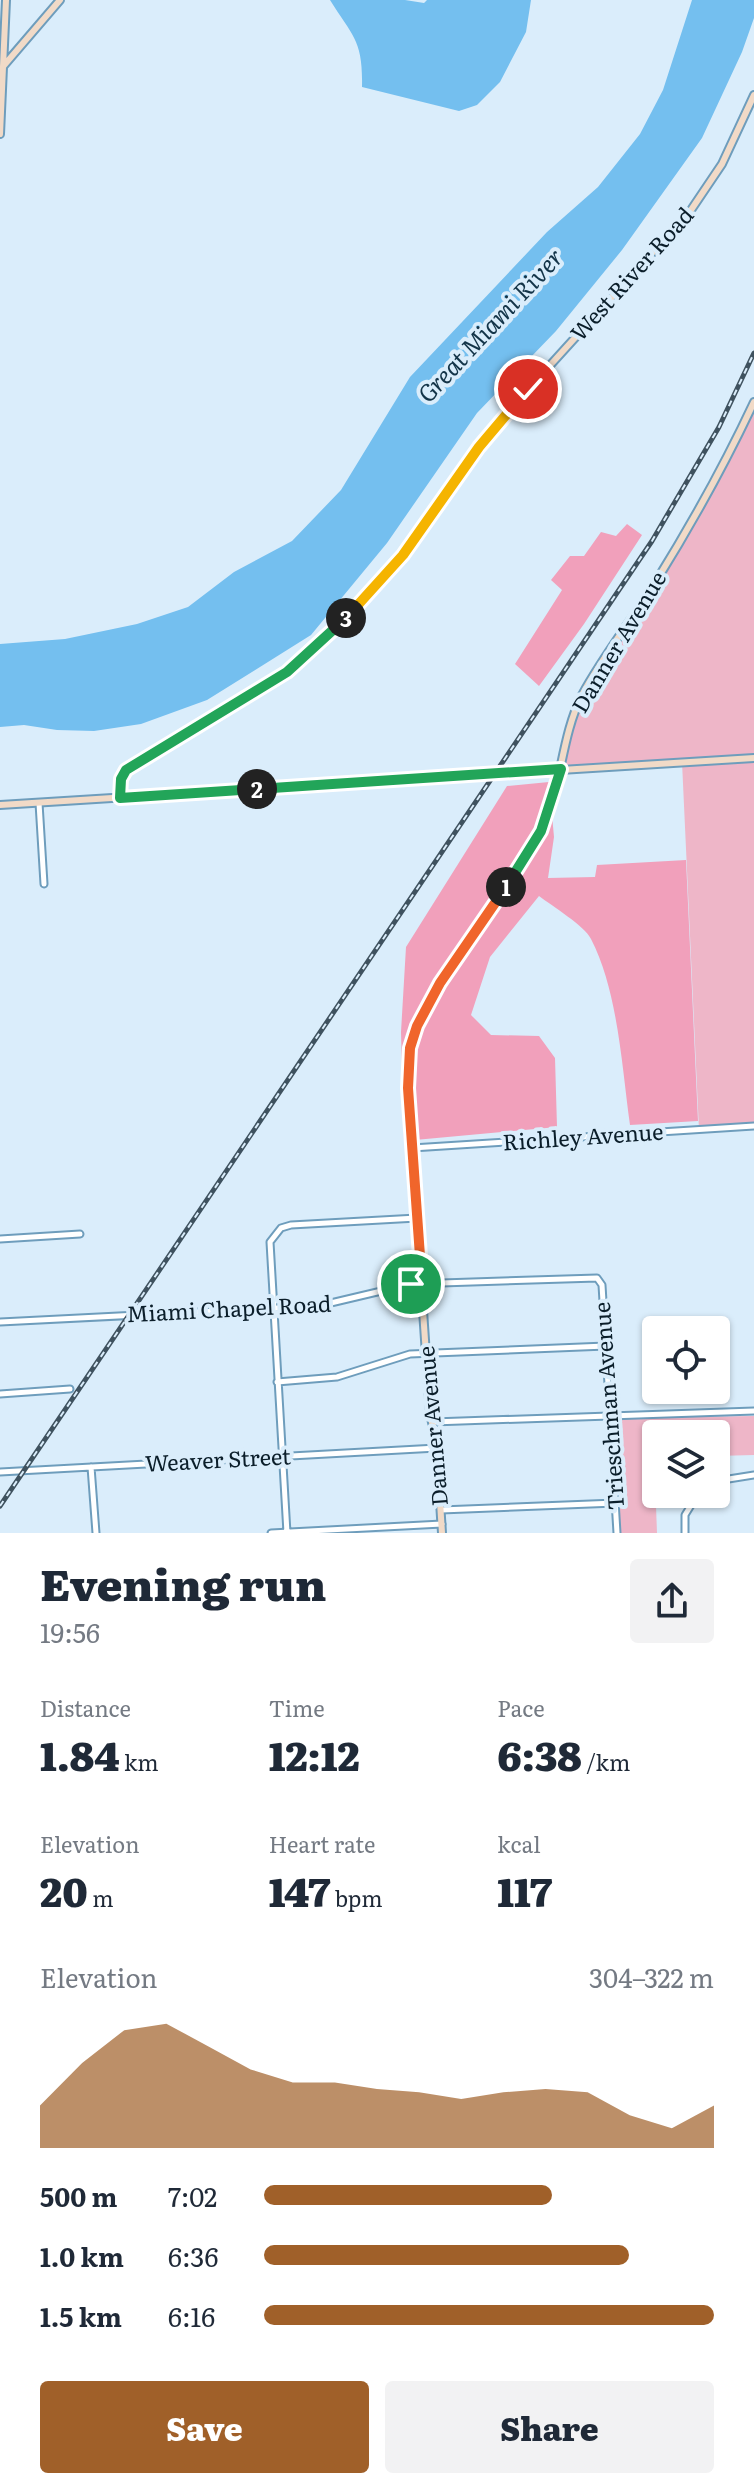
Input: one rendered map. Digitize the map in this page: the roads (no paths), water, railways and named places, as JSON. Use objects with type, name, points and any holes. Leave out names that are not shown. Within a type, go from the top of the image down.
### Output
[{"type":"street","points":[[0,134],[6,0]]},
{"type":"street","points":[[2,68],[60,0]]},
{"type":"street","name":"West River Road","points":[[120,798],[121,779],[126,770],[287,672],[317,648],[380,581],[403,555],[457,476],[504,416],[667,239],[704,193],[722,164],[754,95]]},
{"type":"street","name":"Danner Avenue","points":[[442,1533],[412,1148],[408,1066],[417,1026],[453,963],[531,849],[548,814],[569,730],[584,692],[676,548],[754,402]]},
{"type":"street","points":[[0,805],[754,758]]},
{"type":"street","points":[[39,803],[44,884]]},
{"type":"street","name":"Richley Avenue","points":[[412,1148],[754,1126]]},
{"type":"street","points":[[287,1533],[268,1248],[276,1232],[291,1225],[417,1218]]},
{"type":"street","points":[[0,1239],[80,1234]]},
{"type":"street","name":"Miami Chapel Road","points":[[0,1322],[338,1303],[396,1286],[422,1284],[589,1277],[600,1280]]},
{"type":"street","name":"Trieschman Avenue","points":[[600,1280],[617,1533]]},
{"type":"street","points":[[277,1382],[337,1377],[400,1355],[426,1352],[606,1346]]},
{"type":"street","points":[[0,1394],[70,1389]]},
{"type":"street","points":[[433,1422],[754,1411]]},
{"type":"street","name":"Weaver Street","points":[[0,1472],[437,1448]]},
{"type":"street","points":[[91,1467],[96,1533]]},
{"type":"street","points":[[730,1479],[754,1475]]},
{"type":"street","points":[[441,1510],[616,1503]]},
{"type":"street","points":[[685,1533],[685,1515],[689,1508]]},
{"type":"street","points":[[271,1533],[442,1524]]},
{"type":"water","points":[[330,0],[424,3],[427,0],[531,0],[526,32],[500,82],[477,105],[459,111],[362,87],[361,59],[355,40]]},
{"type":"water","name":"Great Miami River","points":[[692,0],[754,0],[754,18],[742,52],[702,138],[622,250],[556,331],[477,413],[387,543],[311,635],[207,700],[141,724],[94,731],[24,725],[0,727],[0,644],[65,639],[137,624],[188,607],[234,572],[292,541],[341,490],[410,377],[547,232],[598,187],[640,134],[663,90]]},
{"type":"railway","points":[[0,1506],[652,541],[719,427],[754,353]]}]
